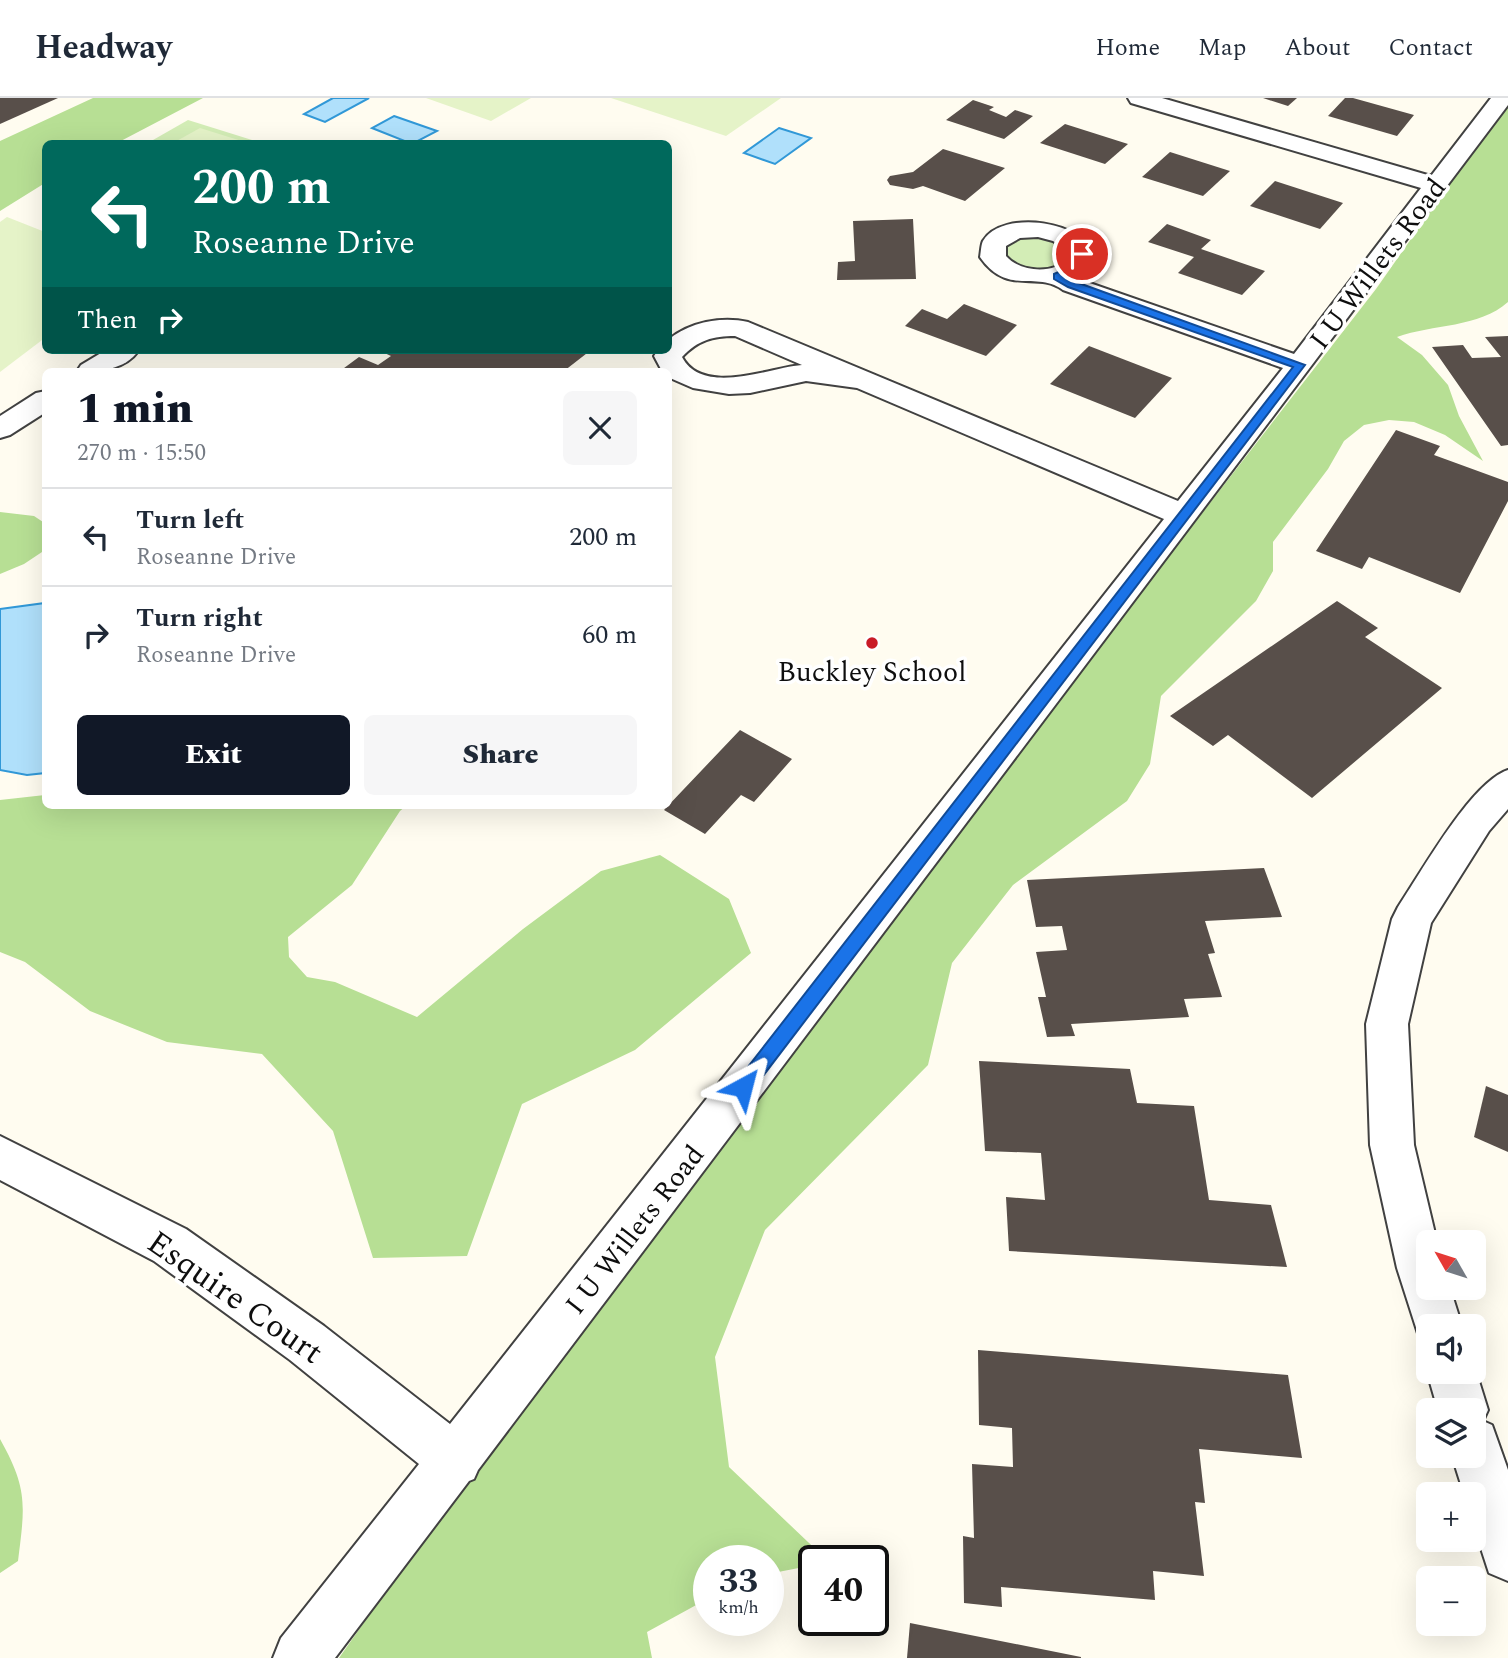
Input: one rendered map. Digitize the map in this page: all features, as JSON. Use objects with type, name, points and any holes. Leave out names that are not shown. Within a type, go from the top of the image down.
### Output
[{"type":"street","points":[[1139,98],[1435,185]]},
{"type":"street","name":"I U Willets Road","points":[[301,1658],[456,1461],[1300,365],[1502,98]]},
{"type":"street","points":[[1057,276],[1072,285],[1300,365]]},
{"type":"street","points":[[672,352],[695,331],[740,328],[1183,515]]},
{"type":"street","points":[[96,368],[119,354]]},
{"type":"street","points":[[670,354],[669,363],[689,377],[732,387],[801,373],[840,375],[863,381]]},
{"type":"street","points":[[0,429],[39,403]]},
{"type":"street","points":[[1434,1314],[1420,1268],[1392,1145],[1387,1024],[1412,919],[1476,820],[1508,784]]},
{"type":"street","name":"Esquire Court","points":[[0,1157],[170,1245],[307,1343],[456,1461]]},
{"type":"street","points":[[1482,1468],[1508,1554]]},
{"type":"green space","points":[[93,98],[203,98],[123,140],[42,140],[42,185],[0,211],[0,141]]},
{"type":"green space","points":[[426,98],[531,98],[491,121]]},
{"type":"green space","points":[[611,98],[781,98],[726,136]]},
{"type":"green space","points":[[1508,107],[1508,302],[1483,317],[1397,337],[1422,355],[1448,385],[1459,416],[1483,461],[1445,435],[1414,422],[1389,420],[1364,425],[1344,441],[1328,469],[1273,542],[1273,571],[1256,601],[1161,696],[1150,764],[1127,801],[1013,885],[952,963],[928,1065],[765,1230],[715,1357],[729,1467],[811,1545],[798,1545],[798,1568],[784,1571],[784,1545],[693,1545],[693,1607],[647,1632],[652,1658],[339,1658],[436,1520],[890,915],[1376,289],[1474,149]]},
{"type":"green space","points":[[188,120],[252,140],[153,140]]},
{"type":"green space","points":[[200,128],[238,140],[178,140]]},
{"type":"green space","points":[[7,217],[42,231],[42,340],[0,372],[0,222]]},
{"type":"green space","points":[[1051,232],[1080,264],[1022,275],[995,243]]},
{"type":"green space","points":[[0,512],[34,516],[42,521],[42,552],[24,564],[0,574]]},
{"type":"green space","points":[[42,795],[42,809],[402,809],[352,885],[288,937],[289,957],[307,977],[335,982],[417,1017],[523,929],[601,871],[660,855],[729,899],[751,953],[635,1050],[522,1104],[467,1256],[373,1258],[333,1131],[262,1054],[167,1042],[90,1011],[25,962],[0,952],[0,800]]},
{"type":"green space","points":[[0,1439],[16,1471],[23,1511],[18,1561],[0,1573]]},
{"type":"water","points":[[333,98],[369,98],[325,122],[304,114]]},
{"type":"water","points":[[394,116],[437,131],[420,140],[402,140],[372,128]]},
{"type":"water","points":[[779,128],[811,138],[775,164],[744,153]]},
{"type":"water","points":[[42,603],[42,773],[27,775],[0,770],[0,609]]},
{"type":"building","points":[[0,98],[58,98],[0,124]]},
{"type":"building","points":[[1263,98],[1297,98],[1288,106]]},
{"type":"building","points":[[1345,98],[1414,115],[1397,136],[1328,116]]},
{"type":"building","points":[[973,100],[994,107],[989,110],[1006,117],[1015,110],[1033,116],[1004,139],[946,120]]},
{"type":"building","points":[[1065,124],[1128,144],[1105,164],[1040,143]]},
{"type":"building","points":[[943,149],[1005,168],[965,201],[923,186],[913,189],[890,185],[887,180],[890,176],[913,172]]},
{"type":"building","points":[[1170,152],[1230,171],[1203,196],[1142,177]]},
{"type":"building","points":[[1275,181],[1343,203],[1320,229],[1250,206]]},
{"type":"building","points":[[913,219],[916,279],[837,280],[838,262],[855,261],[853,221]]},
{"type":"building","points":[[1167,224],[1211,240],[1201,249],[1265,271],[1242,295],[1178,273],[1194,257],[1148,242]]},
{"type":"building","points":[[964,304],[1017,325],[986,356],[905,326],[922,309],[947,319]]},
{"type":"building","points":[[1508,336],[1508,445],[1501,446],[1432,347],[1463,345],[1472,358],[1501,357],[1485,337]]},
{"type":"building","points":[[1089,346],[1172,378],[1135,418],[1050,384]]},
{"type":"building","points":[[387,354],[586,354],[568,368],[344,368],[359,357],[378,365],[391,356]]},
{"type":"building","points":[[1396,430],[1440,446],[1434,455],[1508,482],[1508,501],[1460,593],[1369,557],[1362,569],[1316,551]]},
{"type":"building","points":[[1337,601],[1378,628],[1365,637],[1442,688],[1312,798],[1228,735],[1213,746],[1170,716]]},
{"type":"building","points":[[740,730],[792,759],[754,802],[741,795],[705,834],[664,810],[672,809],[672,802]]},
{"type":"building","points":[[1264,868],[1282,917],[1205,921],[1215,953],[1208,954],[1222,997],[1184,999],[1189,1017],[1071,1024],[1075,1036],[1047,1037],[1038,997],[1046,997],[1036,952],[1067,950],[1062,926],[1036,927],[1027,880]]},
{"type":"building","points":[[979,1061],[1130,1069],[1137,1103],[1194,1106],[1209,1200],[1271,1205],[1287,1267],[1009,1251],[1006,1197],[1045,1200],[1041,1153],[985,1151]]},
{"type":"building","points":[[1486,1086],[1508,1095],[1508,1152],[1474,1137]]},
{"type":"building","points":[[978,1350],[1288,1375],[1302,1458],[1199,1449],[1205,1503],[1195,1502],[1204,1576],[1153,1571],[1155,1600],[1001,1587],[1002,1607],[964,1603],[963,1536],[974,1538],[972,1464],[1013,1467],[1012,1428],[979,1425]]},
{"type":"building","points":[[910,1623],[1081,1657],[1081,1658],[907,1658]]},
{"type":"place","name":"Buckley School","points":[[872,643]]},
{"type":"route","points":[[743,1087],[1300,365],[1072,285],[1057,276],[1076,268],[1080,264],[1082,254]]}]
